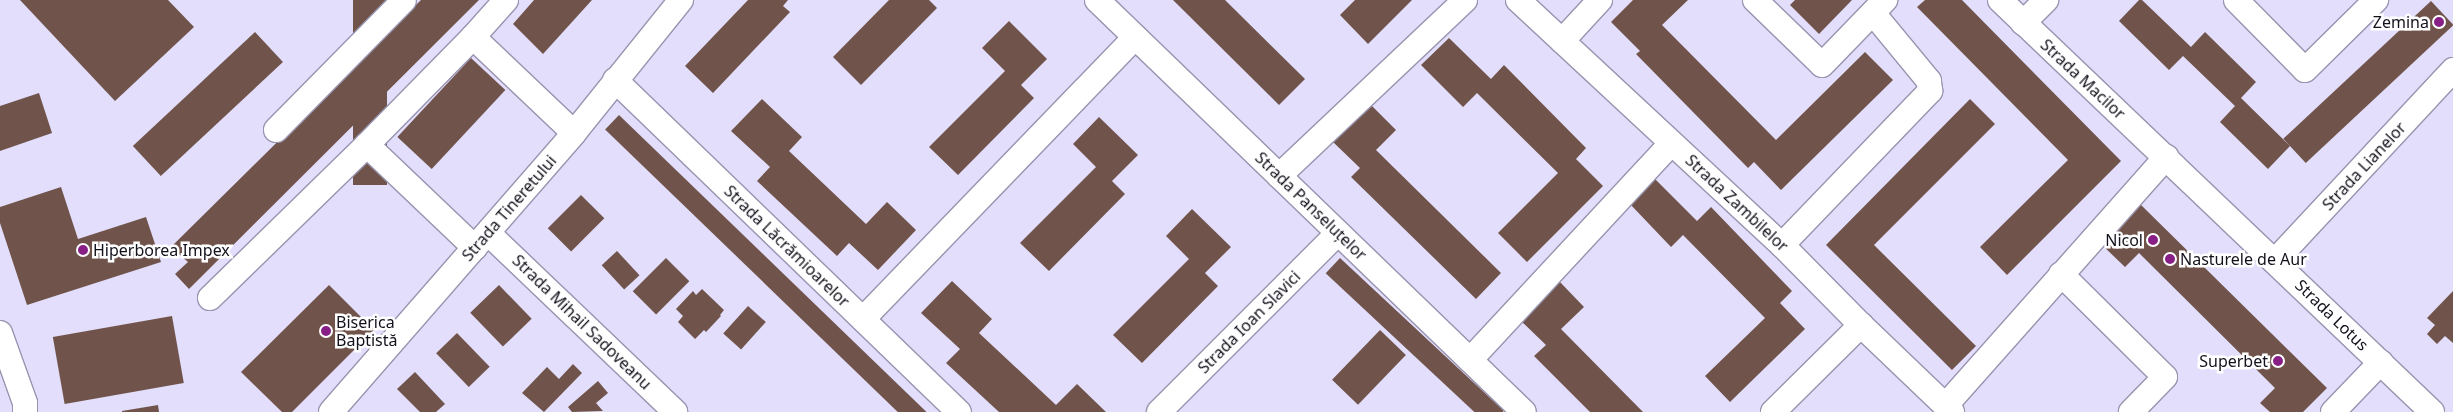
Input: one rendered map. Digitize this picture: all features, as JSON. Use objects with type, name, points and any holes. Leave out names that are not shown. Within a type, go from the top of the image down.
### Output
[{"type":"street","points":[[276,130],[404,0]]},
{"type":"street","points":[[210,298],[367,145],[506,0]]},
{"type":"street","name":"Strada Tineretului","points":[[331,412],[482,241],[574,133],[681,0]]},
{"type":"street","name":"Strada Panseluțelor","points":[[1097,0],[1524,412]]},
{"type":"street","points":[[1279,176],[1465,0]]},
{"type":"street","name":"Strada Zambilelor","points":[[1518,0],[1782,245],[1861,325],[1949,409]]},
{"type":"street","points":[[1562,41],[1600,0]]},
{"type":"street","points":[[1755,0],[1822,65],[1879,6],[1929,81],[1930,91],[1782,245]]},
{"type":"street","name":"Strada Macilor","points":[[2000,0],[2166,157]]},
{"type":"street","points":[[2023,23],[2046,0]]},
{"type":"street","points":[[2236,0],[2305,70],[2376,0]]},
{"type":"street","points":[[473,36],[574,133]]},
{"type":"street","points":[[863,319],[1135,37]]},
{"type":"street","name":"Strada Lianelor","points":[[2275,261],[2453,70]]},
{"type":"street","name":"Strada Lăcrămioarelor","points":[[615,80],[959,412]]},
{"type":"street","points":[[1470,360],[1672,143]]},
{"type":"street","name":"Strada Mihail Sadoveanu","points":[[367,145],[482,241],[675,412]]},
{"type":"street","points":[[1949,409],[2061,274],[2166,157]]},
{"type":"street","name":"Strada Lotus","points":[[2166,157],[2432,412]]},
{"type":"street","name":"Strada Ioan Slavici","points":[[1159,412],[1338,233]]},
{"type":"street","points":[[2061,274],[2165,377],[2130,412]]},
{"type":"street","points":[[1773,412],[1861,325]]},
{"type":"street","points":[[0,333],[25,403],[25,412]]},
{"type":"street","points":[[2333,412],[2381,362]]},
{"type":"building","points":[[20,0],[168,0],[194,27],[115,101]]},
{"type":"building","points":[[353,0],[387,0],[387,185],[353,185]]},
{"type":"building","points":[[421,0],[479,0],[189,289],[175,274],[188,262],[171,247]]},
{"type":"building","points":[[534,0],[592,0],[543,54],[513,24]]},
{"type":"building","points":[[748,0],[788,0],[783,6],[790,12],[713,93],[685,66]]},
{"type":"building","points":[[889,0],[929,0],[937,8],[861,85],[833,57]]},
{"type":"building","points":[[1173,0],[1225,0],[1305,79],[1279,105]]},
{"type":"building","points":[[1355,0],[1412,0],[1368,44],[1340,15]]},
{"type":"building","points":[[1633,0],[1688,0],[1662,25],[1776,140],[1865,52],[1893,80],[1781,190],[1754,162],[1748,168],[1636,54],[1640,51],[1611,22]]},
{"type":"building","points":[[1795,0],[1852,0],[1819,34],[1790,5]]},
{"type":"building","points":[[1925,0],[1962,0],[2121,161],[2007,275],[1980,247],[2068,160],[1917,7]]},
{"type":"building","points":[[2139,0],[2142,0],[2191,47],[2205,32],[2256,82],[2241,98],[2290,146],[2268,169],[2220,122],[2235,106],[2183,56],[2169,70],[2119,21]]},
{"type":"building","points":[[2431,1],[2453,26],[2306,163],[2283,139]]},
{"type":"building","points":[[1009,21],[1047,59],[1021,85],[1034,98],[958,175],[929,147],[1005,71],[982,48]]},
{"type":"building","points":[[255,32],[283,62],[161,176],[133,146]]},
{"type":"building","points":[[1449,38],[1491,79],[1504,65],[1586,148],[1576,159],[1603,186],[1527,262],[1498,233],[1558,173],[1477,93],[1463,107],[1421,65]]},
{"type":"building","points":[[471,58],[505,90],[432,169],[397,137]]},
{"type":"building","points":[[39,93],[52,133],[0,151],[0,106]]},
{"type":"building","points":[[762,99],[802,137],[789,151],[866,224],[887,202],[916,230],[878,270],[849,243],[837,256],[757,181],[770,167],[731,131]]},
{"type":"building","points":[[1970,99],[1995,124],[1874,245],[1976,346],[1952,370],[1826,245]]},
{"type":"building","points":[[1369,103],[1396,130],[1376,150],[1501,273],[1476,299],[1351,177],[1360,168],[1332,141]]},
{"type":"building","points":[[619,115],[927,412],[898,412],[605,129]]},
{"type":"building","points":[[1099,117],[1138,155],[1112,181],[1125,194],[1049,271],[1020,243],[1096,167],[1073,144]]},
{"type":"building","points":[[1655,179],[1697,221],[1711,207],[1792,291],[1780,303],[1805,329],[1730,402],[1705,376],[1765,318],[1683,235],[1671,247],[1630,204]]},
{"type":"building","name":"Hiperborea Impex","points":[[61,187],[78,239],[146,217],[161,262],[27,305],[0,223],[0,207]]},
{"type":"building","points":[[581,195],[604,218],[571,252],[548,228]]},
{"type":"building","points":[[2140,204],[2327,388],[2303,412],[2270,412],[2260,403],[2275,388],[2139,253],[2125,267],[2101,244]]},
{"type":"building","points":[[1192,209],[1231,247],[1205,273],[1218,286],[1142,363],[1113,335],[1189,259],[1166,236]]},
{"type":"building","points":[[617,251],[640,275],[624,289],[602,265]]},
{"type":"building","points":[[666,258],[689,281],[656,315],[633,291]]},
{"type":"building","points":[[1340,258],[1504,411],[1474,412],[1326,273]]},
{"type":"building","points":[[952,281],[992,319],[979,333],[1056,405],[1077,384],[1106,412],[999,412],[946,363],[960,349],[921,313]]},
{"type":"building","points":[[1559,281],[1584,307],[1561,329],[1643,412],[1590,412],[1534,356],[1546,345],[1520,320]]},
{"type":"building","points":[[329,285],[374,330],[292,412],[282,412],[241,372]]},
{"type":"building","points":[[499,285],[532,319],[503,347],[470,313]]},
{"type":"building","points":[[702,289],[724,310],[706,332],[704,330],[695,339],[678,322],[683,316],[676,309],[693,291],[696,295]]},
{"type":"building","points":[[2453,291],[2453,343],[2445,336],[2437,344],[2427,334],[2435,325],[2427,318]]},
{"type":"building","points":[[748,306],[766,322],[741,350],[723,333]]},
{"type":"building","points":[[172,316],[184,383],[65,404],[53,337]]},
{"type":"building","points":[[1380,330],[1406,355],[1358,405],[1332,380]]},
{"type":"building","points":[[457,333],[490,367],[469,387],[436,353]]},
{"type":"building","points":[[573,364],[582,373],[544,412],[522,393],[547,367],[559,379]]},
{"type":"building","points":[[415,372],[445,404],[436,412],[420,412],[397,389]]},
{"type":"building","points":[[598,381],[608,393],[596,403],[603,411],[572,412],[568,407]]},
{"type":"building","points":[[158,405],[159,412],[122,412],[122,411]]},
{"type":"place","name":"Zemina","points":[[2439,22]]},
{"type":"place","name":"Nicol","points":[[2153,240]]},
{"type":"place","name":"Hiperborea Impex","points":[[83,250]]},
{"type":"place","name":"Nasturele de Aur","points":[[2170,259]]},
{"type":"place","name":"Biserica Baptistă","points":[[326,331]]},
{"type":"place","name":"Superbet","points":[[2278,361]]}]
